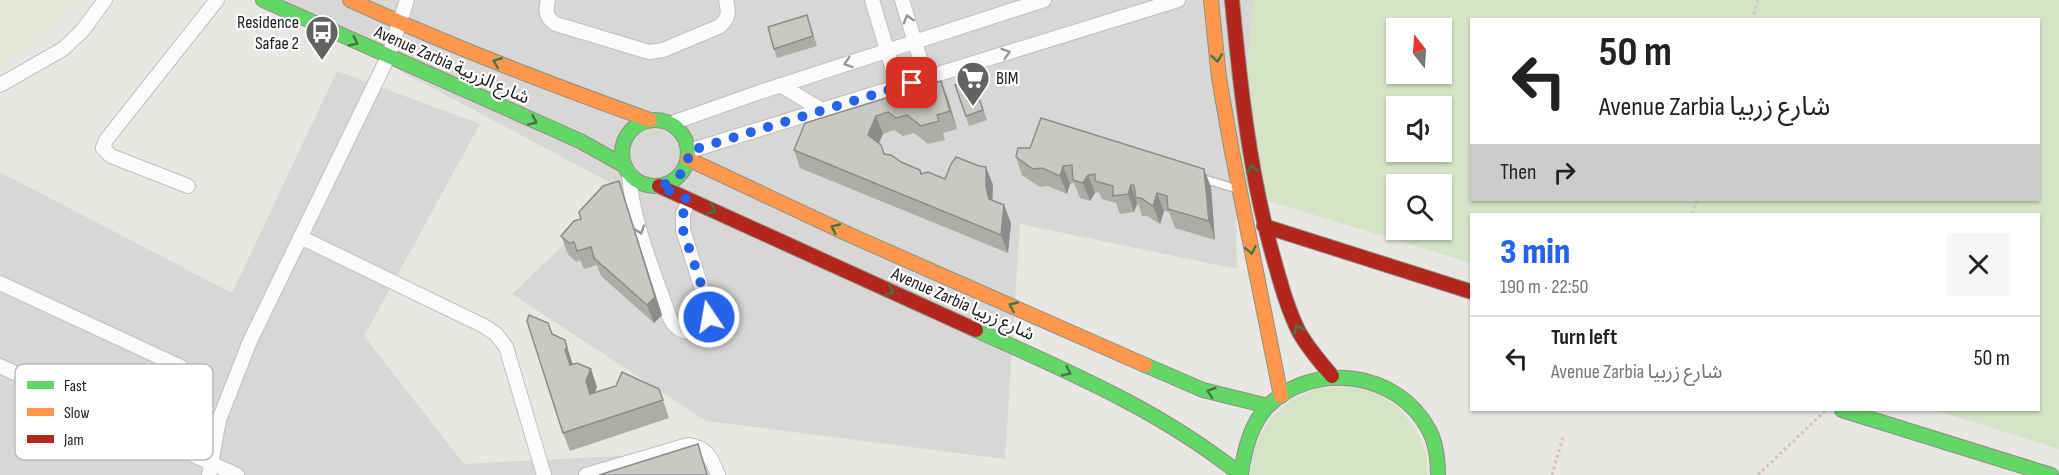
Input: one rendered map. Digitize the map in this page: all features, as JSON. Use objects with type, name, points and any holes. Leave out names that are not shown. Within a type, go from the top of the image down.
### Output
[{"type":"main road","name":"Avenue Zarbia شارع الزربية","points":[[263,0],[580,141],[627,170]]},
{"type":"main road","name":"Avenue Zarbia شارع الزربية","points":[[350,0],[400,23],[650,120]]},
{"type":"main road","points":[[1211,0],[1219,78],[1281,396]]},
{"type":"main road","points":[[1232,0],[1237,62],[1252,170],[1264,226],[1294,321],[1304,341],[1332,376]]},
{"type":"main road","points":[[650,120],[672,123],[687,140],[689,155],[685,169],[669,183],[659,186],[642,183],[627,170],[622,156],[622,146],[626,136],[640,123],[650,120]]},
{"type":"main road","name":"Avenue Zarbia شارع زربيا","points":[[689,155],[850,235],[1203,390],[1268,406]]},
{"type":"main road","name":"Avenue Zarbia شارع زربيا","points":[[659,186],[1064,369],[1178,428],[1204,445],[1241,475]]},
{"type":"main road","points":[[1264,226],[1470,291]]},
{"type":"main road","points":[[1241,475],[1243,455],[1249,436],[1268,406],[1296,386],[1332,376],[1361,378],[1388,388],[1411,406],[1428,430],[1438,457],[1438,475]]},
{"type":"main road","points":[[1845,411],[2051,475]]},
{"type":"street","points":[[0,85],[63,49],[82,31],[105,0]]},
{"type":"street","points":[[188,186],[111,156],[103,148],[106,140],[217,0]]},
{"type":"street","points":[[213,450],[216,432],[229,393],[262,315],[388,57],[407,0]]},
{"type":"street","points":[[548,0],[547,16],[556,24],[649,51],[663,50],[718,27],[725,22],[728,16],[726,0]]},
{"type":"street","points":[[872,0],[898,87]]},
{"type":"street","points":[[902,0],[926,78]]},
{"type":"street","points":[[672,123],[780,85],[1044,0]]},
{"type":"street","points":[[689,155],[822,110],[1178,0]]},
{"type":"street","points":[[780,85],[822,110]]},
{"type":"street","points":[[627,170],[638,223],[669,316],[679,330],[691,332],[702,327],[709,311],[683,230],[683,214],[689,200]]},
{"type":"street","points":[[300,237],[484,326],[496,334],[509,354],[544,475]]},
{"type":"street","points":[[0,283],[175,364]]},
{"type":"street","points":[[0,367],[15,374]]},
{"type":"street","points":[[586,475],[688,445],[705,451],[710,456],[718,475]]},
{"type":"street","points":[[191,460],[210,469],[237,475]]},
{"type":"lane","points":[[1195,176],[1239,189]]},
{"type":"path","points":[[1753,18],[1758,0]]},
{"type":"path","points":[[1758,475],[1825,411]]},
{"type":"path","points":[[1552,475],[1563,437]]},
{"type":"shaded area","points":[[267,0],[1254,0],[1236,191],[1237,269],[1020,224],[1005,459],[706,421],[512,294],[622,189]]},
{"type":"shaded area","points":[[337,71],[480,124],[364,336],[464,464],[709,451],[717,475],[0,475],[0,172],[232,293]]},
{"type":"green space","points":[[0,0],[79,0],[0,69]]},
{"type":"green space","points":[[1254,0],[2059,0],[2059,449],[1938,411],[2040,411],[2040,213],[1470,213],[1470,263],[1396,240],[1452,240],[1452,174],[1386,174],[1386,237],[1236,191]]},
{"type":"green space","points":[[1346,386],[1374,392],[1398,407],[1416,429],[1427,456],[1427,475],[1250,475],[1255,446],[1269,420],[1291,400],[1318,388]]},
{"type":"building","points":[[807,15],[813,36],[774,49],[768,27]]},
{"type":"building","name":"BIM","points":[[973,80],[983,110],[966,116],[955,85]]},
{"type":"building","points":[[941,81],[950,111],[937,115],[939,121],[921,126],[907,115],[896,118],[888,112],[876,116],[868,135],[881,145],[884,154],[891,155],[920,170],[921,174],[928,172],[945,179],[956,157],[986,167],[986,187],[989,199],[1004,205],[1001,235],[794,150],[805,123]]},
{"type":"building","points":[[1041,118],[1204,169],[1209,221],[1168,209],[1167,196],[1157,193],[1153,206],[1141,198],[1136,198],[1134,185],[1131,185],[1128,194],[1113,196],[1113,186],[1095,181],[1095,174],[1088,175],[1083,183],[1073,180],[1072,165],[1063,166],[1060,176],[1042,168],[1033,169],[1016,157],[1018,148],[1030,148]]},
{"type":"building","points":[[619,181],[655,297],[647,305],[594,258],[591,247],[577,251],[574,242],[569,243],[561,236],[574,221],[581,219],[579,212],[603,186]]},
{"type":"building","points":[[529,315],[548,323],[552,334],[565,340],[567,347],[565,350],[570,365],[577,363],[591,369],[586,381],[590,394],[616,386],[622,372],[659,389],[663,400],[563,433],[527,321]]},
{"type":"building","points":[[698,444],[707,475],[599,475]]},
{"type":"traffic: fast","points":[[263,0],[580,141],[625,166]]},
{"type":"traffic: fast","points":[[661,120],[679,129],[686,140],[688,153],[686,166],[679,177],[668,184],[649,186],[631,177],[624,166],[622,147],[631,129],[642,122],[661,120]]},
{"type":"traffic: fast","points":[[976,330],[1079,377],[1146,412],[1210,452],[1241,475]]},
{"type":"traffic: fast","points":[[1145,365],[1203,390],[1268,406]]},
{"type":"traffic: fast","points":[[1241,475],[1249,439],[1256,422],[1267,407],[1286,392],[1307,382],[1330,378],[1354,379],[1376,384],[1397,395],[1415,410],[1433,440],[1438,475]]},
{"type":"traffic: fast","points":[[1845,411],[2051,475]]},
{"type":"traffic: slow","points":[[350,0],[424,33],[650,120]]},
{"type":"traffic: slow","points":[[1211,0],[1219,78],[1232,152],[1281,396]]},
{"type":"traffic: slow","points":[[688,159],[850,235],[1145,365]]},
{"type":"traffic: jam","points":[[1232,0],[1251,157],[1271,249],[1294,322],[1310,349],[1332,376]]},
{"type":"traffic: jam","points":[[659,186],[976,330]]},
{"type":"traffic: jam","points":[[1264,226],[1470,291]]},
{"type":"place","name":"Residence Safae 2","points":[[322,61]]},
{"type":"place","name":"BIM","points":[[973,107]]},
{"type":"route","points":[[709,317],[708,305],[683,230],[683,214],[689,200],[659,186],[669,183],[685,169],[689,151],[912,83]]}]
